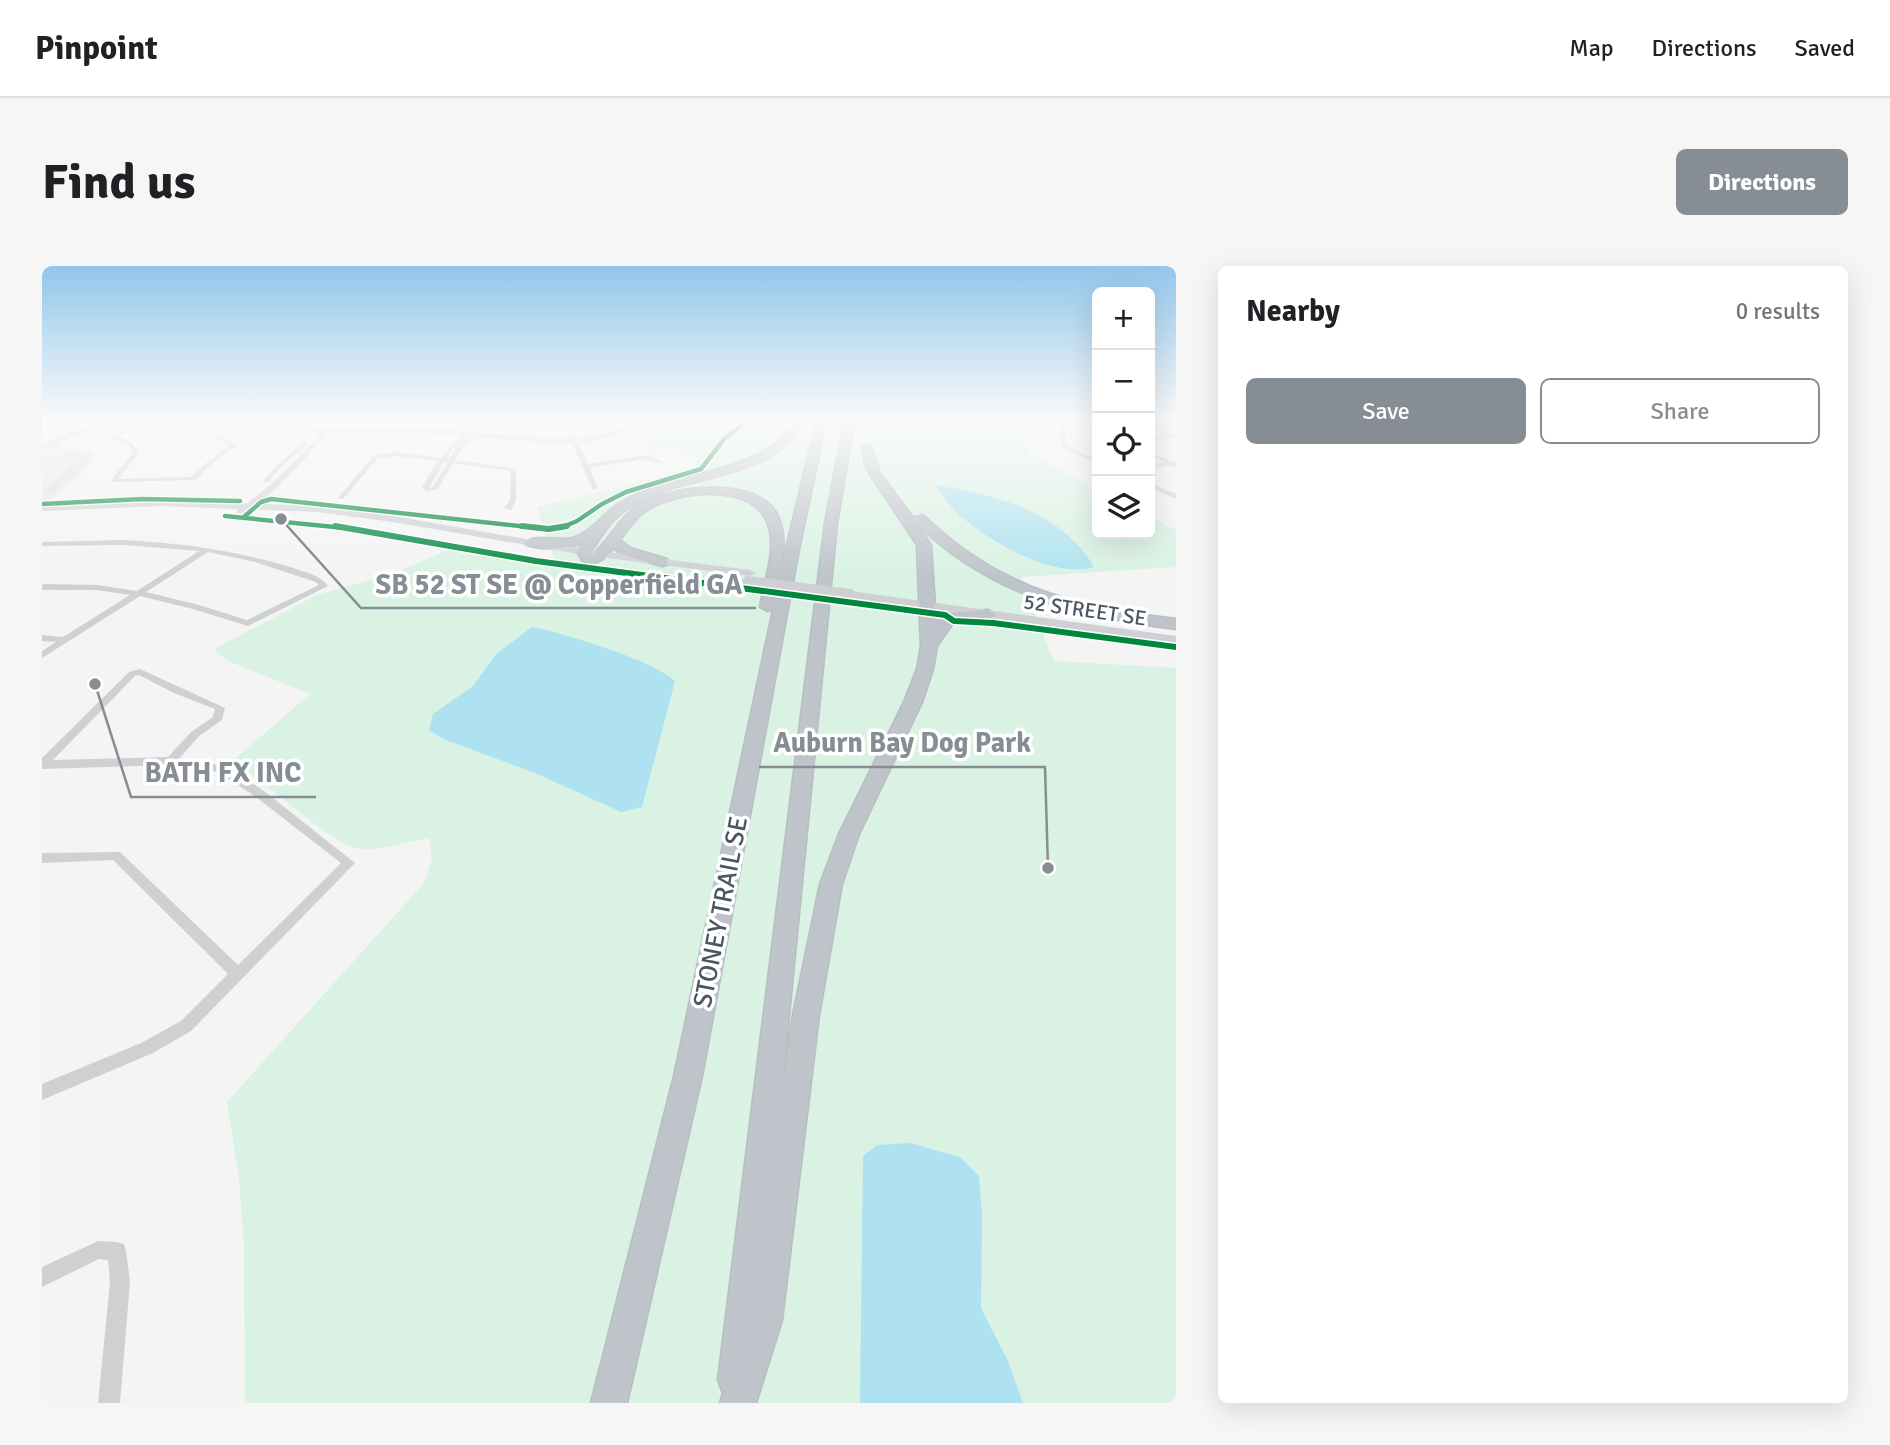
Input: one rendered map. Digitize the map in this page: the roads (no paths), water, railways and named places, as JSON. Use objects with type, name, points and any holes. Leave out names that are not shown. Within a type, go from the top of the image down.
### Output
[{"type":"highway","points":[[531,543],[576,542],[603,524],[613,513],[638,498],[723,471]]},
{"type":"highway","name":"STONEY TRAIL SE","points":[[609,1403],[688,1076],[811,471]]},
{"type":"highway","points":[[736,1403],[831,523],[840,471]]},
{"type":"highway","points":[[736,1403],[765,1320],[806,1015],[831,884],[849,834],[913,702],[925,669],[929,646],[924,545],[876,471]]},
{"type":"highway","points":[[880,471],[932,534],[974,566],[1014,585],[1071,605],[1176,626]]},
{"type":"highway","points":[[587,557],[604,554],[629,519],[643,506],[678,493],[729,493],[761,505],[771,514],[776,526],[776,548],[755,677],[762,701]]},
{"type":"highway","points":[[587,557],[603,524]]},
{"type":"highway","points":[[613,541],[625,551],[662,562]]},
{"type":"highway","points":[[929,646],[942,625],[950,618],[988,615]]},
{"type":"main road","points":[[262,495],[271,502],[286,506]]},
{"type":"main road","name":"52 STREET SE","points":[[42,508],[135,503],[245,507],[587,557],[928,602],[1176,626]]},
{"type":"main road","name":"52 STREET SE","points":[[42,515],[286,506],[393,519],[531,543],[587,557]]},
{"type":"main road","name":"52 STREET SE","points":[[604,554],[749,578]]},
{"type":"main road","name":"52 STREET SE","points":[[928,602],[988,615],[1176,640]]},
{"type":"street","points":[[121,471],[113,481],[128,483],[193,479],[200,471]]},
{"type":"street","points":[[245,507],[275,471]]},
{"type":"street","points":[[245,507],[262,495],[285,471]]},
{"type":"street","points":[[341,498],[363,471]]},
{"type":"street","points":[[508,508],[513,500],[514,471]]},
{"type":"street","points":[[589,471],[596,489]]},
{"type":"street","points":[[1155,487],[1176,497]]},
{"type":"street","points":[[42,544],[119,542],[205,550],[256,560],[319,580],[324,586],[248,623],[177,599],[103,587],[42,587]]},
{"type":"street","points":[[42,655],[205,550]]},
{"type":"street","points":[[42,638],[63,640]]},
{"type":"street","points":[[42,764],[132,674],[140,672],[220,708],[218,718],[195,734],[172,761]]},
{"type":"street","points":[[42,764],[172,761],[221,769],[260,794],[349,863],[186,1026],[147,1048],[42,1093]]},
{"type":"street","points":[[42,858],[116,855],[238,974]]},
{"type":"street","points":[[42,1277],[98,1250],[117,1251],[120,1282],[109,1403]]},
{"type":"water","points":[[934,485],[979,494],[1024,508],[1064,532],[1094,567],[1058,567],[1039,562],[1001,545],[955,511]]},
{"type":"water","points":[[532,627],[585,641],[630,657],[665,673],[675,681],[642,807],[621,812],[535,773],[443,739],[429,730],[433,714],[473,686],[496,654]]},
{"type":"water","points":[[910,1143],[960,1157],[979,1176],[982,1215],[981,1308],[1008,1361],[1023,1403],[860,1403],[863,1156],[877,1145]]},
{"type":"place","name":"SB 52 ST SE @ Copperfield GA","points":[[281,519]]},
{"type":"place","name":"BATH FX INC","points":[[95,684]]},
{"type":"place","name":"Auburn Bay Dog Park","points":[[1048,868]]}]
